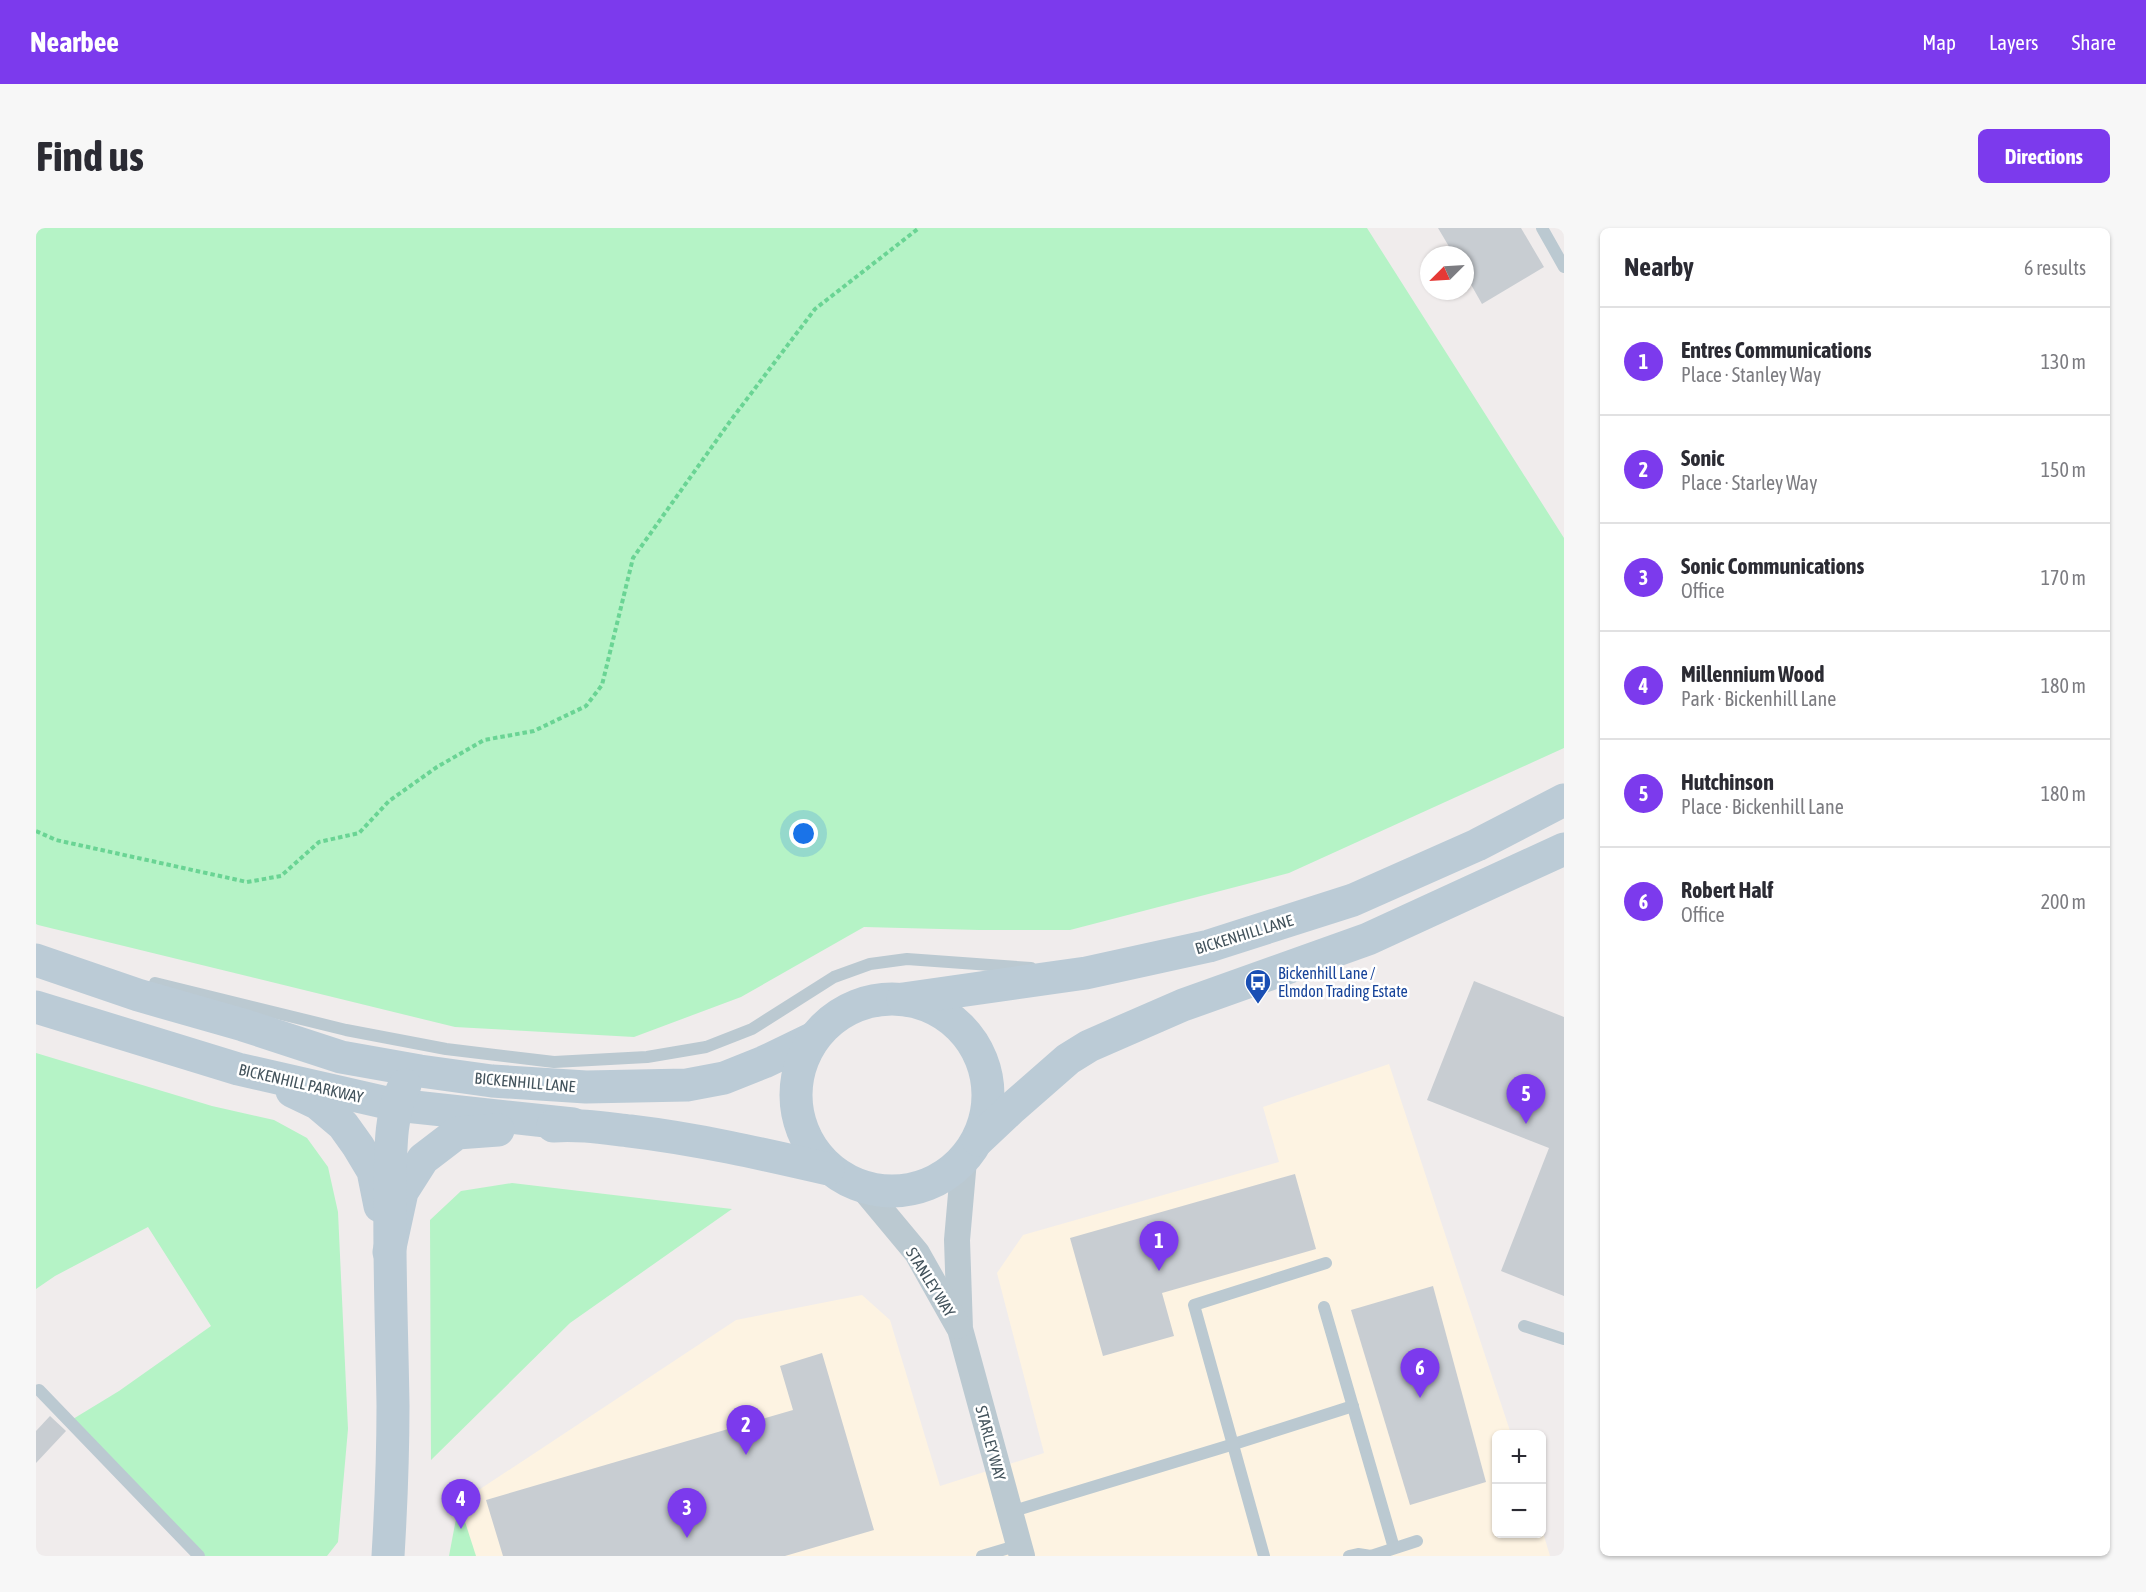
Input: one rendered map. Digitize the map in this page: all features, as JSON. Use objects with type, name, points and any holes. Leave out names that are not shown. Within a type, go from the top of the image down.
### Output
[{"type":"main road","name":"BICKENHILL LANE","points":[[903,999],[1086,973],[1209,946],[1353,900],[1477,844],[1564,800]]},
{"type":"main road","points":[[971,1150],[987,1115],[989,1088],[979,1054],[970,1038],[952,1019],[929,1005],[903,999],[877,999],[852,1007],[830,1020],[812,1039],[800,1065],[795,1093],[798,1121],[810,1147],[828,1169],[844,1180],[862,1187],[889,1192],[917,1189],[943,1178],[971,1150],[1012,1108],[1068,1059],[1089,1046],[1183,1005],[1368,939],[1564,849]]},
{"type":"main road","points":[[36,960],[138,995],[243,1025],[341,1057],[420,1071]]},
{"type":"main road","name":"BICKENHILL PARKWAY","points":[[36,1007],[238,1069],[396,1105],[573,1124]]},
{"type":"main road","name":"BICKENHILL LANE","points":[[420,1071],[533,1084],[586,1087],[687,1085],[724,1078],[812,1039]]},
{"type":"main road","points":[[238,1069],[317,1103],[343,1125],[373,1171],[389,1252]]},
{"type":"main road","points":[[388,1556],[392,1497],[393,1419],[389,1252],[391,1146],[396,1105],[404,1086],[420,1071]]},
{"type":"main road","points":[[389,1252],[402,1192],[423,1158],[457,1133],[573,1124],[659,1134],[828,1169]]},
{"type":"street","name":"STANLEY WAY","points":[[960,1329],[957,1240],[971,1150]]},
{"type":"street","name":"STANLEY WAY","points":[[862,1187],[917,1253],[960,1329]]},
{"type":"street","name":"STARLEY WAY","points":[[960,1329],[1020,1551]]},
{"type":"lane","points":[[1542,228],[1564,267]]},
{"type":"lane","points":[[36,952],[104,970]]},
{"type":"lane","points":[[138,979],[346,1030],[446,1049],[554,1062],[647,1057],[706,1047],[752,1029],[834,977],[870,964],[907,959],[1086,973]]},
{"type":"lane","points":[[420,1071],[446,1049]]},
{"type":"lane","points":[[1264,1556],[1194,1305],[1326,1263]]},
{"type":"lane","points":[[1324,1307],[1394,1548]]},
{"type":"lane","points":[[1524,1326],[1564,1340]]},
{"type":"lane","points":[[39,1390],[200,1556]]},
{"type":"lane","points":[[1010,1512],[1353,1406]]},
{"type":"lane","points":[[1349,1556],[1358,1554],[1371,1556],[1417,1541]]},
{"type":"lane","points":[[982,1556],[1020,1551]]},
{"type":"path","points":[[36,831],[56,840],[247,882],[281,876],[319,842],[359,833],[389,801],[437,767],[484,740],[534,731],[586,706],[602,685],[633,558],[731,420],[815,309],[918,228]]},
{"type":"shaded area","points":[[1389,1064],[1510,1430],[1492,1430],[1492,1538],[1545,1538],[1550,1556],[474,1556],[459,1503],[736,1320],[862,1295],[890,1320],[940,1486],[1044,1453],[997,1273],[1023,1235],[1279,1162],[1263,1107]]},
{"type":"green space","points":[[36,228],[1367,228],[1564,538],[1564,748],[1289,873],[1070,930],[864,927],[741,997],[634,1037],[455,1027],[38,925],[36,924]]},
{"type":"green space","points":[[36,1053],[212,1106],[274,1120],[307,1138],[328,1167],[338,1212],[348,1429],[338,1542],[327,1556],[200,1556],[73,1419],[119,1391],[211,1326],[148,1227],[55,1276],[36,1289]]},
{"type":"green space","points":[[512,1183],[732,1209],[570,1323],[431,1460],[430,1220],[461,1191]]},
{"type":"green space","points":[[459,1503],[476,1556],[449,1556]]},
{"type":"building","points":[[1438,228],[1521,228],[1544,267],[1482,304],[1474,290],[1474,246],[1449,246]]},
{"type":"building","points":[[1474,981],[1564,1017],[1564,1296],[1501,1271],[1549,1148],[1427,1100]]},
{"type":"building","points":[[1295,1174],[1316,1249],[1162,1293],[1174,1336],[1103,1356],[1070,1238]]},
{"type":"building","points":[[1433,1286],[1486,1482],[1410,1505],[1351,1310]]},
{"type":"building","points":[[822,1353],[874,1530],[785,1556],[503,1556],[486,1500],[793,1410],[780,1366]]},
{"type":"building","points":[[50,1416],[66,1431],[36,1463],[36,1431]]},
{"type":"place","name":"Bickenhill Lane / Elmdon Trading Estate","points":[[1258,1005]]},
{"type":"place","name":"Hutchinson","points":[[1526,1124]]},
{"type":"place","name":"Entres Communications","points":[[1159,1271]]},
{"type":"place","name":"Robert Half","points":[[1420,1398]]},
{"type":"place","name":"Sonic","points":[[746,1455]]},
{"type":"place","name":"Millennium Wood","points":[[461,1529]]},
{"type":"place","name":"Sonic Communications","points":[[687,1538]]}]
